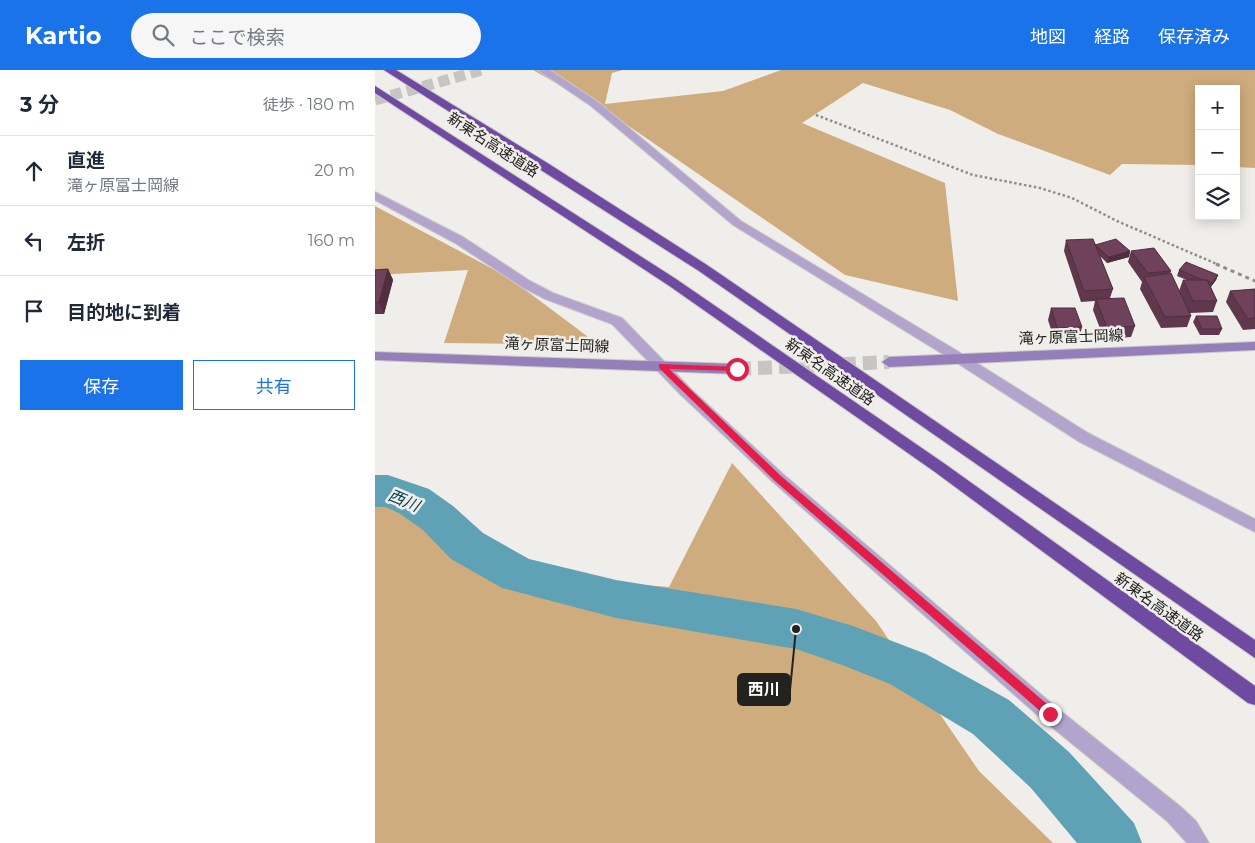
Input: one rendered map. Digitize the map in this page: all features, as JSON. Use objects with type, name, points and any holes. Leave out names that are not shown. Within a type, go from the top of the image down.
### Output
[{"type":"highway","name":"新東名高速道路","points":[[389,70],[545,166],[703,268],[1255,650]]},
{"type":"highway","name":"新東名高速道路","points":[[375,89],[672,282],[940,468],[1255,697]]},
{"type":"main road","name":"滝ヶ原富士岡線","points":[[889,362],[1255,346]]},
{"type":"main road","name":"滝ヶ原富士岡線","points":[[375,356],[737,369]]},
{"type":"street","points":[[543,70],[587,98],[712,205],[737,223],[959,358],[1083,437],[1255,526]]},
{"type":"street","points":[[375,195],[451,236],[533,288],[557,300],[617,321],[778,478],[1050,714],[1174,814],[1189,828],[1199,843]]},
{"type":"path","points":[[816,115],[973,176],[1040,188],[1072,198],[1117,221],[1255,281]]},
{"type":"shaded area","points":[[533,70],[623,70],[612,73],[605,104],[723,91],[781,70],[1255,70],[1255,168],[1240,167],[1240,85],[1195,85],[1195,165],[1122,164],[1110,175],[998,134],[950,110],[863,83],[802,123],[945,183],[958,301],[845,275],[617,118]]},
{"type":"shaded area","points":[[375,206],[508,277],[599,345],[444,343],[468,270],[375,275]]},
{"type":"shaded area","points":[[732,463],[876,621],[979,771],[1053,843],[375,843],[375,495],[388,491],[518,575],[669,587]]},
{"type":"building","points":[[1093,239],[1113,289],[1084,291],[1066,240]]},
{"type":"building","points":[[1116,239],[1130,251],[1109,257],[1095,245]]},
{"type":"building","points":[[1154,248],[1171,271],[1148,273],[1131,251]]},
{"type":"building","points":[[1186,262],[1218,275],[1212,283],[1179,270]]},
{"type":"building","points":[[388,269],[379,302],[375,303],[375,270]]},
{"type":"building","points":[[1171,273],[1191,316],[1165,317],[1144,277]]},
{"type":"building","points":[[1183,280],[1207,280],[1217,301],[1193,301]]},
{"type":"building","points":[[1255,289],[1255,318],[1248,319],[1230,291]]},
{"type":"building","points":[[1124,298],[1135,326],[1107,328],[1096,299]]},
{"type":"building","points":[[1051,308],[1075,308],[1082,327],[1057,328]]},
{"type":"building","points":[[1196,316],[1217,316],[1222,329],[1202,329]]},
{"type":"waterway","name":"西川","points":[[375,491],[388,491],[414,501],[438,518],[467,546],[518,575],[616,599],[796,629],[853,647],[908,669],[991,717],[1050,770],[1114,843]]},
{"type":"tunnel","points":[[375,100],[482,70]]},
{"type":"tunnel","points":[[737,369],[889,362]]},
{"type":"place","name":"西川","points":[[796,629]]},
{"type":"route","points":[[737,369],[661,366],[727,432],[778,478],[1050,714]]}]
